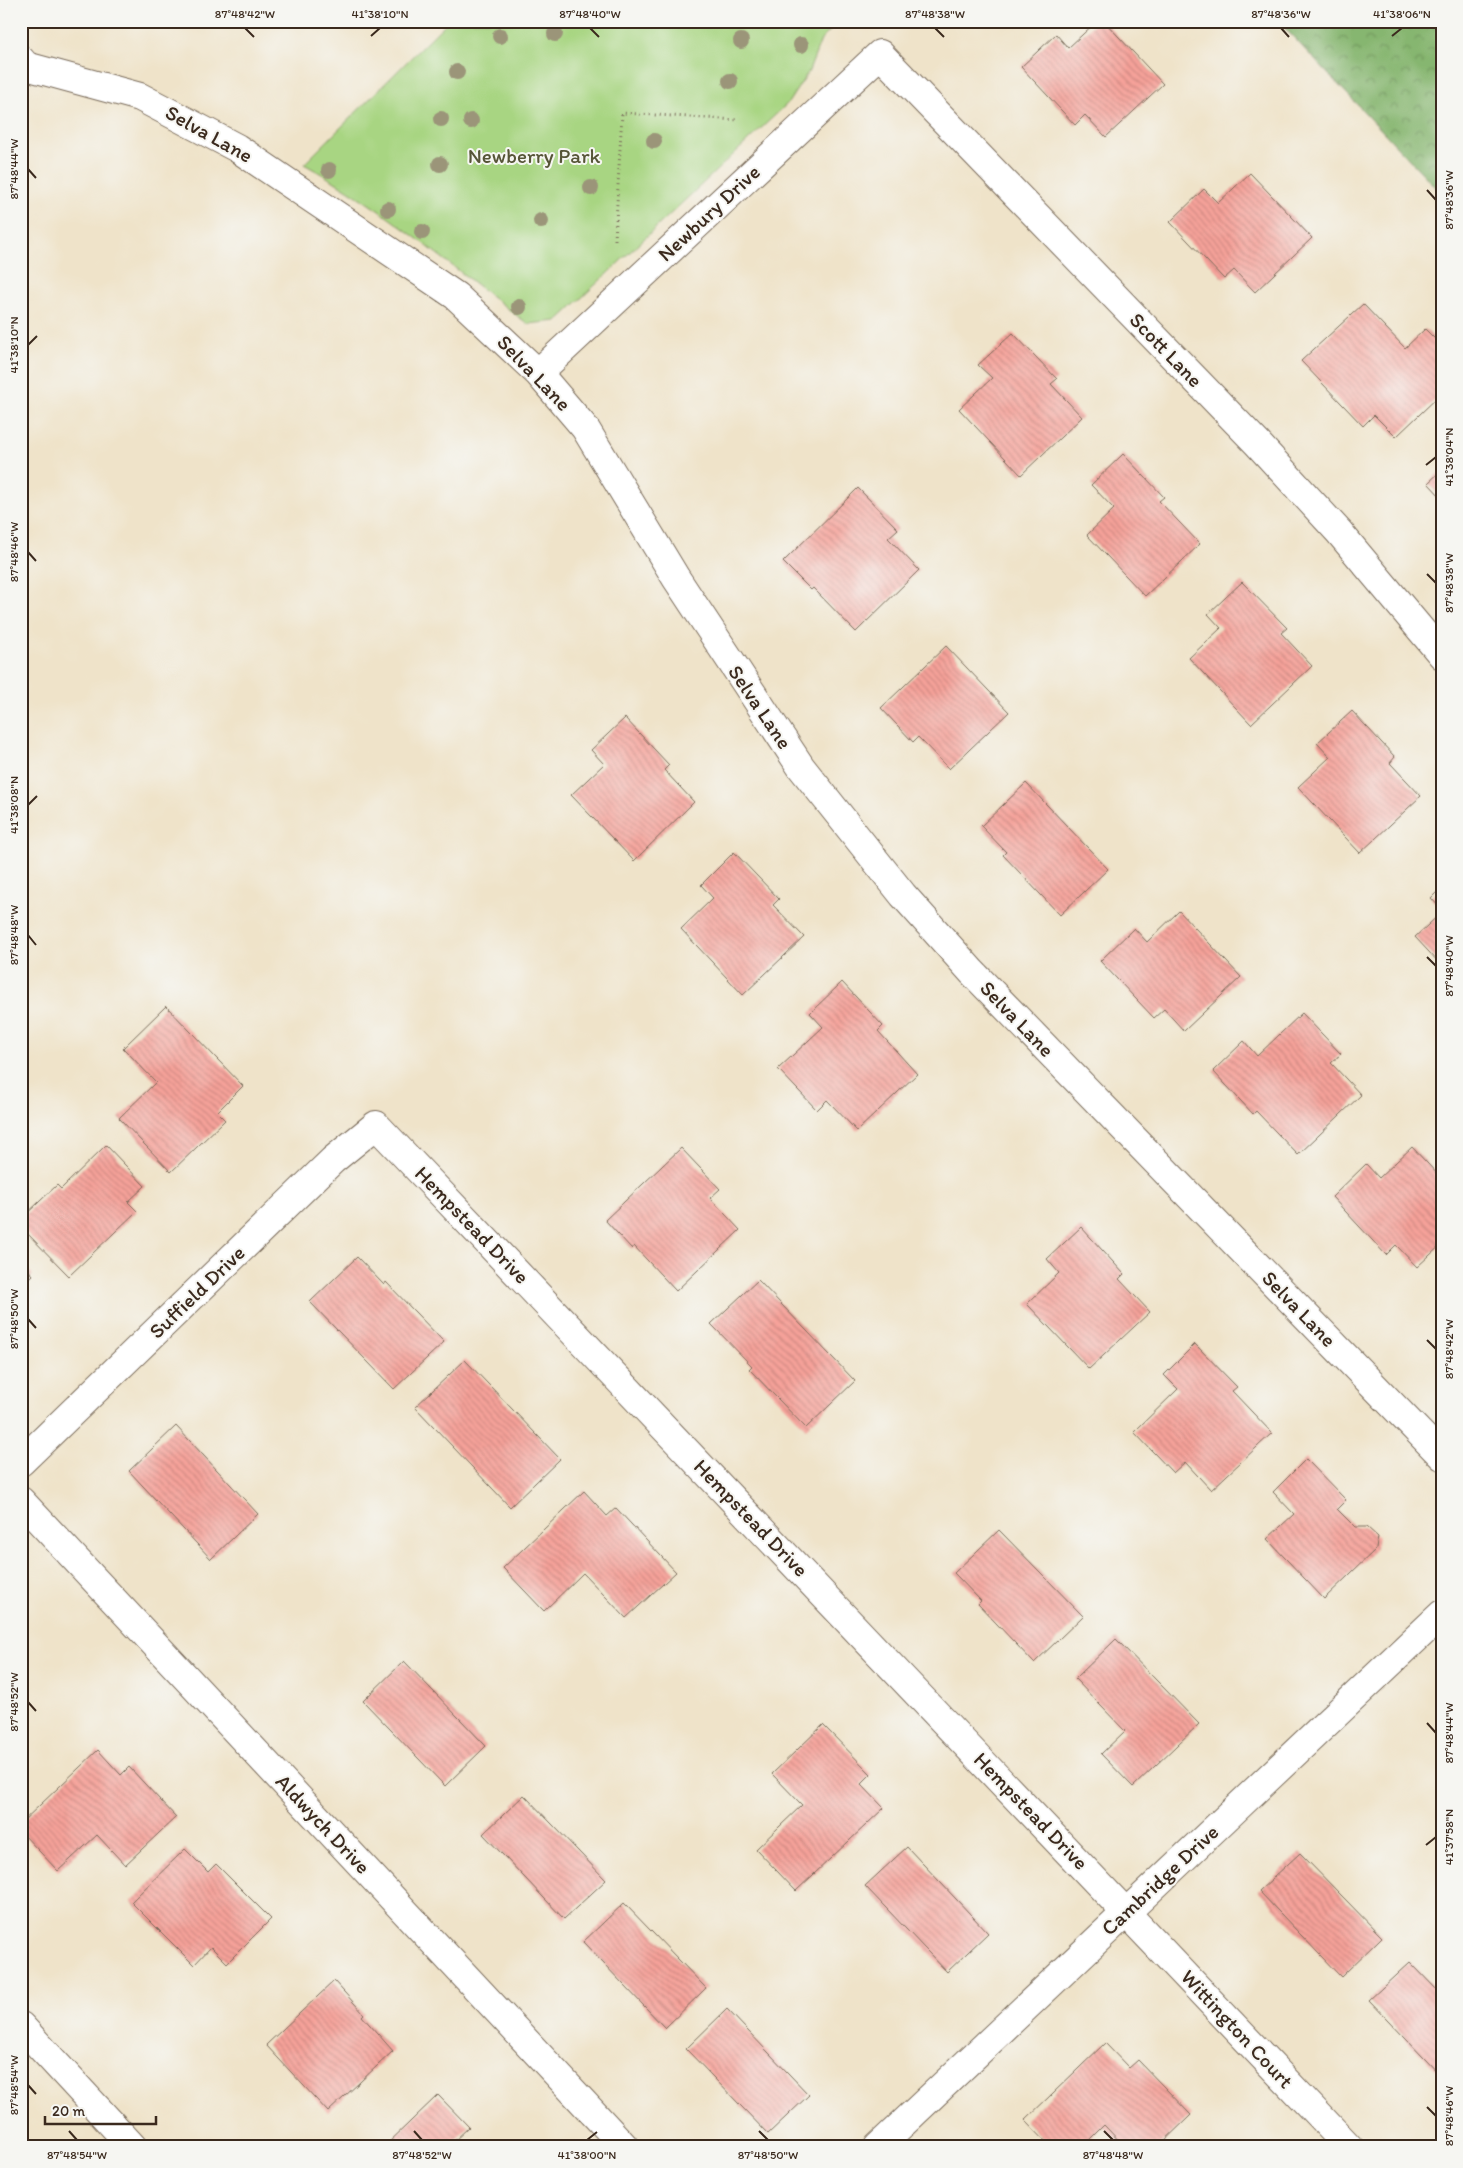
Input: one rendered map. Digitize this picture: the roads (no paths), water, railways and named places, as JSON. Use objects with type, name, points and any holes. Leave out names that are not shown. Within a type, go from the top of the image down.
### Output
[{"type":"street","name":"Newbury Drive","points":[[538,372],[880,54]]},
{"type":"street","name":"Scott Lane","points":[[880,54],[1257,443],[1339,532],[1442,655]]},
{"type":"street","name":"Selva Lane","points":[[23,64],[140,97],[237,148],[456,296],[538,372],[585,428],[676,578],[801,767],[903,895],[972,972],[1442,1456]]},
{"type":"street","name":"Suffield Drive","points":[[21,1462],[333,1160],[376,1124]]},
{"type":"street","name":"Hempstead Drive","points":[[376,1124],[1126,1912]]},
{"type":"street","name":"Aldwych Drive","points":[[21,1501],[624,2147]]},
{"type":"street","name":"Cambridge Drive","points":[[878,2147],[1442,1614]]},
{"type":"street","name":"Wittington Court","points":[[1126,1912],[1349,2147]]},
{"type":"street","points":[[21,2026],[133,2147]]},
{"type":"park label","name":"Newberry Park","points":[[534,156]]}]
